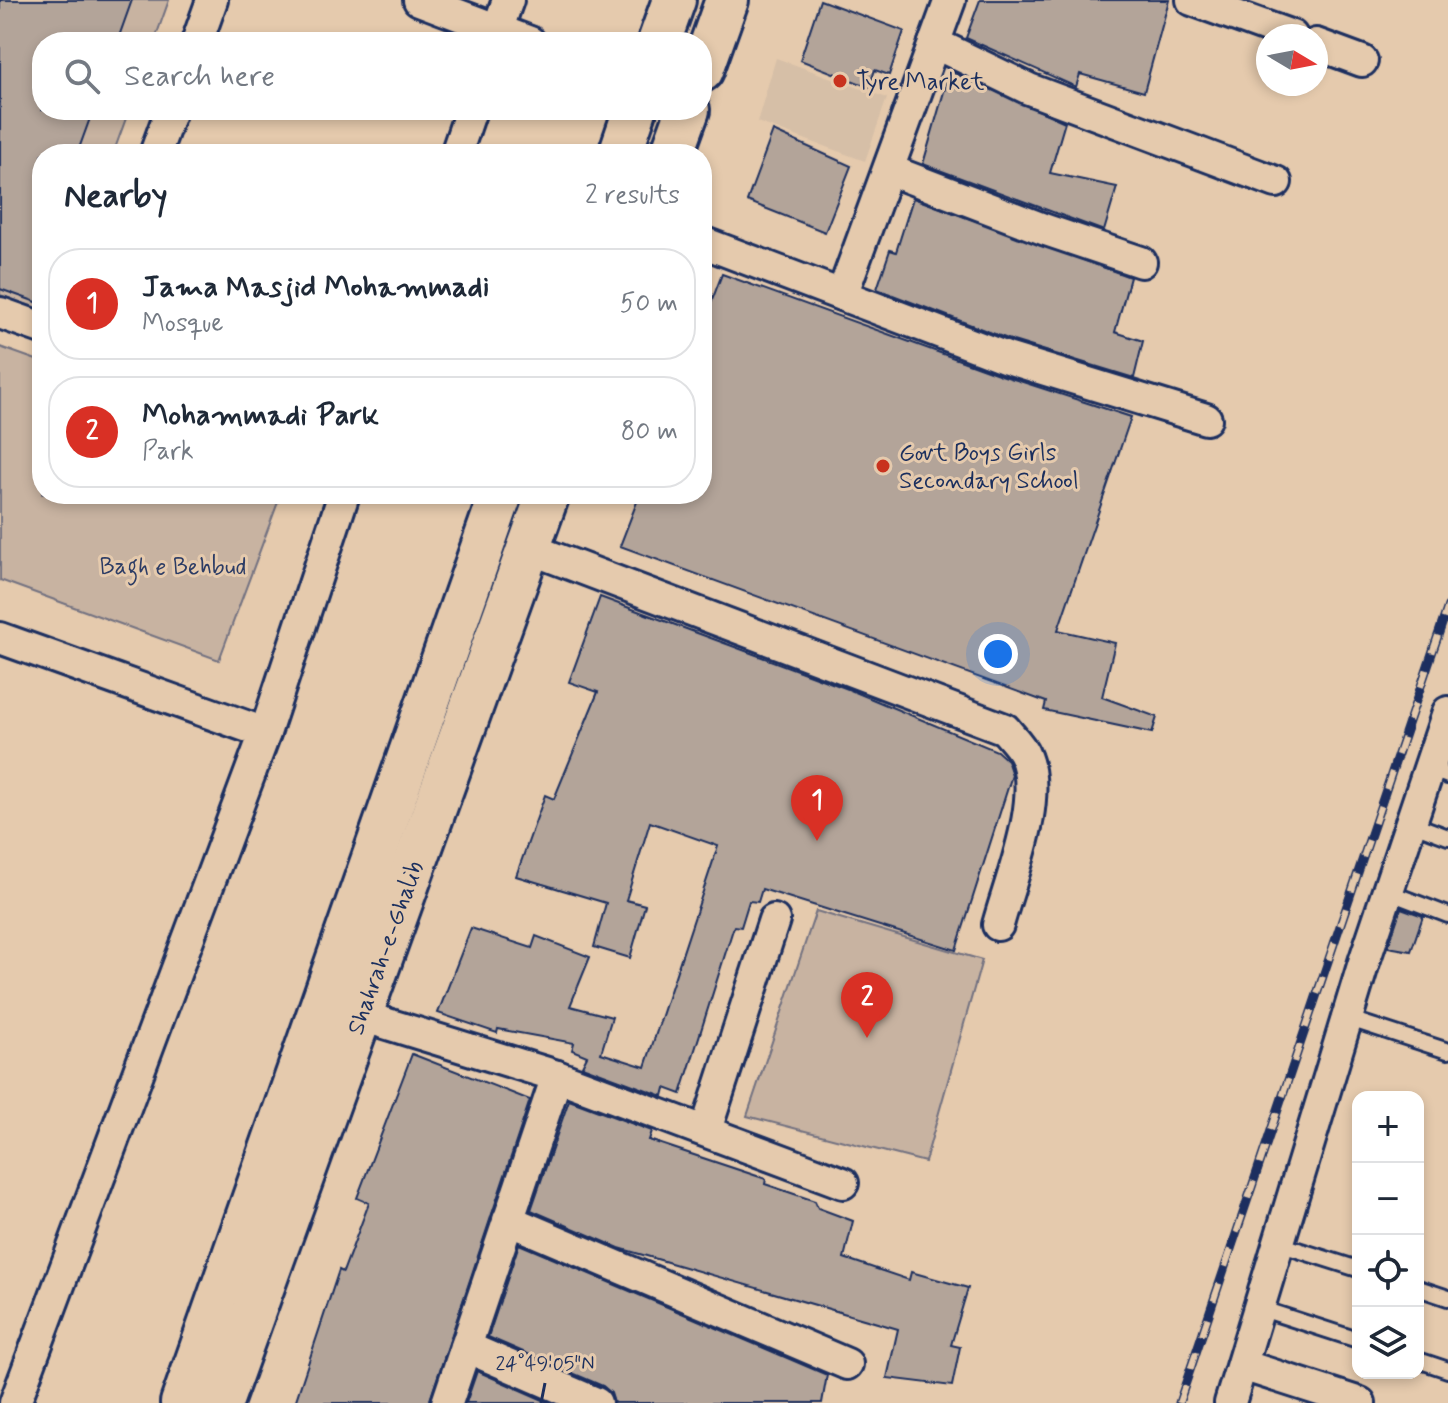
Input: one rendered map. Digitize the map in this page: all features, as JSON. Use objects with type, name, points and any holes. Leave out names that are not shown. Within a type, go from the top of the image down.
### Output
[{"type":"main road","points":[[663,32],[674,0]]},
{"type":"main road","points":[[712,42],[727,0]]},
{"type":"main road","points":[[623,144],[632,120]]},
{"type":"main road","points":[[676,144],[684,120]]},
{"type":"main road","name":"Shahrah-e-Ghalib","points":[[182,1403],[320,1002],[497,504]]},
{"type":"main road","name":"Shahrah-e-Ghalib","points":[[221,1403],[544,504]]},
{"type":"street","points":[[201,32],[212,0]]},
{"type":"street","points":[[419,0],[487,32]]},
{"type":"street","points":[[496,32],[508,0]]},
{"type":"street","points":[[842,295],[950,0]]},
{"type":"street","points":[[1192,0],[1259,24]]},
{"type":"street","points":[[934,43],[1029,89],[1276,182]]},
{"type":"street","points":[[1328,48],[1362,61]]},
{"type":"street","points":[[159,144],[167,120]]},
{"type":"street","points":[[459,144],[468,120]]},
{"type":"street","points":[[889,170],[1046,230],[1141,262]]},
{"type":"street","points":[[712,246],[1007,358],[1206,419]]},
{"type":"street","points":[[0,313],[32,324]]},
{"type":"street","points":[[15,1403],[265,733],[341,504]]},
{"type":"street","points":[[528,548],[1005,729],[1024,753],[1031,776],[1030,807],[998,925]]},
{"type":"street","points":[[0,638],[265,733]]},
{"type":"street","points":[[1230,1403],[1388,892],[1411,823],[1438,772],[1448,712]]},
{"type":"street","points":[[706,1130],[774,920]]},
{"type":"street","points":[[320,1002],[557,1076],[843,1183]]},
{"type":"street","points":[[447,1403],[557,1076]]},
{"type":"street","points":[[508,1220],[847,1364]]},
{"type":"street","points":[[466,1347],[596,1403]]},
{"type":"street","points":[[1242,1365],[1360,1403]]},
{"type":"lane","points":[[1411,823],[1448,837]]},
{"type":"lane","points":[[1388,892],[1448,915]]},
{"type":"lane","points":[[1347,1018],[1448,1051]]},
{"type":"lane","points":[[1279,1244],[1352,1267]]},
{"type":"lane","points":[[1424,1290],[1448,1298]]},
{"type":"lane","points":[[1259,1308],[1352,1338]]},
{"type":"lane","points":[[1424,1362],[1448,1370]]},
{"type":"shaded area","points":[[776,58],[887,98],[865,161],[757,122]]},
{"type":"green space","points":[[0,0],[169,0],[158,32],[32,32],[32,120],[125,120],[117,144],[32,144],[32,306],[0,295]]},
{"type":"green space","name":"Bagh e Behbud","points":[[0,347],[32,358],[32,504],[277,504],[219,660],[0,580]]},
{"type":"green space","points":[[816,911],[982,960],[925,1162],[747,1116]]},
{"type":"building","points":[[0,0],[132,0],[121,32],[32,32],[32,120],[89,120],[81,144],[32,144],[32,300],[0,289]]},
{"type":"building","points":[[820,0],[904,31],[889,75],[875,70],[869,87],[800,60]]},
{"type":"building","points":[[980,0],[1169,0],[1144,92],[1080,74],[1076,87],[966,38]]},
{"type":"building","points":[[950,71],[1065,122],[1050,173],[1117,187],[1104,231],[923,164]]},
{"type":"building","points":[[773,131],[851,166],[825,232],[747,201]]},
{"type":"building","points":[[913,198],[1130,277],[1115,332],[1143,341],[1134,378],[1013,341],[877,289],[890,250],[896,252]]},
{"type":"building","points":[[722,274],[1001,375],[1131,417],[1058,630],[1115,643],[1102,697],[1157,717],[1152,733],[1044,710],[1046,702],[620,546],[636,504],[712,504],[712,300]]},
{"type":"building","points":[[600,597],[848,689],[997,751],[1007,760],[1012,775],[956,950],[762,889],[758,902],[749,901],[741,927],[734,926],[681,1094],[665,1088],[663,1096],[582,1066],[587,1056],[572,1050],[574,1043],[498,1029],[497,1033],[438,1013],[471,928],[532,948],[536,936],[590,957],[570,1006],[612,1017],[601,1053],[645,1067],[718,846],[650,822],[626,900],[645,905],[630,958],[594,947],[606,903],[516,876],[545,795],[554,799],[598,692],[569,682]]},
{"type":"building","points":[[1401,908],[1423,916],[1411,951],[1388,947]]},
{"type":"building","points":[[412,1054],[530,1100],[429,1403],[295,1403],[339,1270],[343,1272],[369,1203],[357,1198]]},
{"type":"building","points":[[569,1100],[652,1131],[649,1140],[766,1179],[765,1184],[815,1201],[818,1208],[853,1221],[844,1258],[909,1280],[911,1272],[968,1288],[951,1345],[960,1347],[952,1386],[887,1378],[898,1329],[619,1248],[531,1210]]},
{"type":"building","points":[[519,1244],[827,1375],[822,1403],[614,1403],[611,1393],[603,1386],[488,1337]]},
{"type":"building","points":[[477,1371],[550,1403],[466,1403]]},
{"type":"railway","points":[[1179,1403],[1448,606]]},
{"type":"place","name":"Tyre Market","points":[[840,81]]},
{"type":"place","name":"Govt Boys Girls Secondary School","points":[[883,466]]},
{"type":"place","name":"Jama Masjid Mohammadi","points":[[817,841]]},
{"type":"place","name":"Mohammadi Park","points":[[867,1038]]}]
